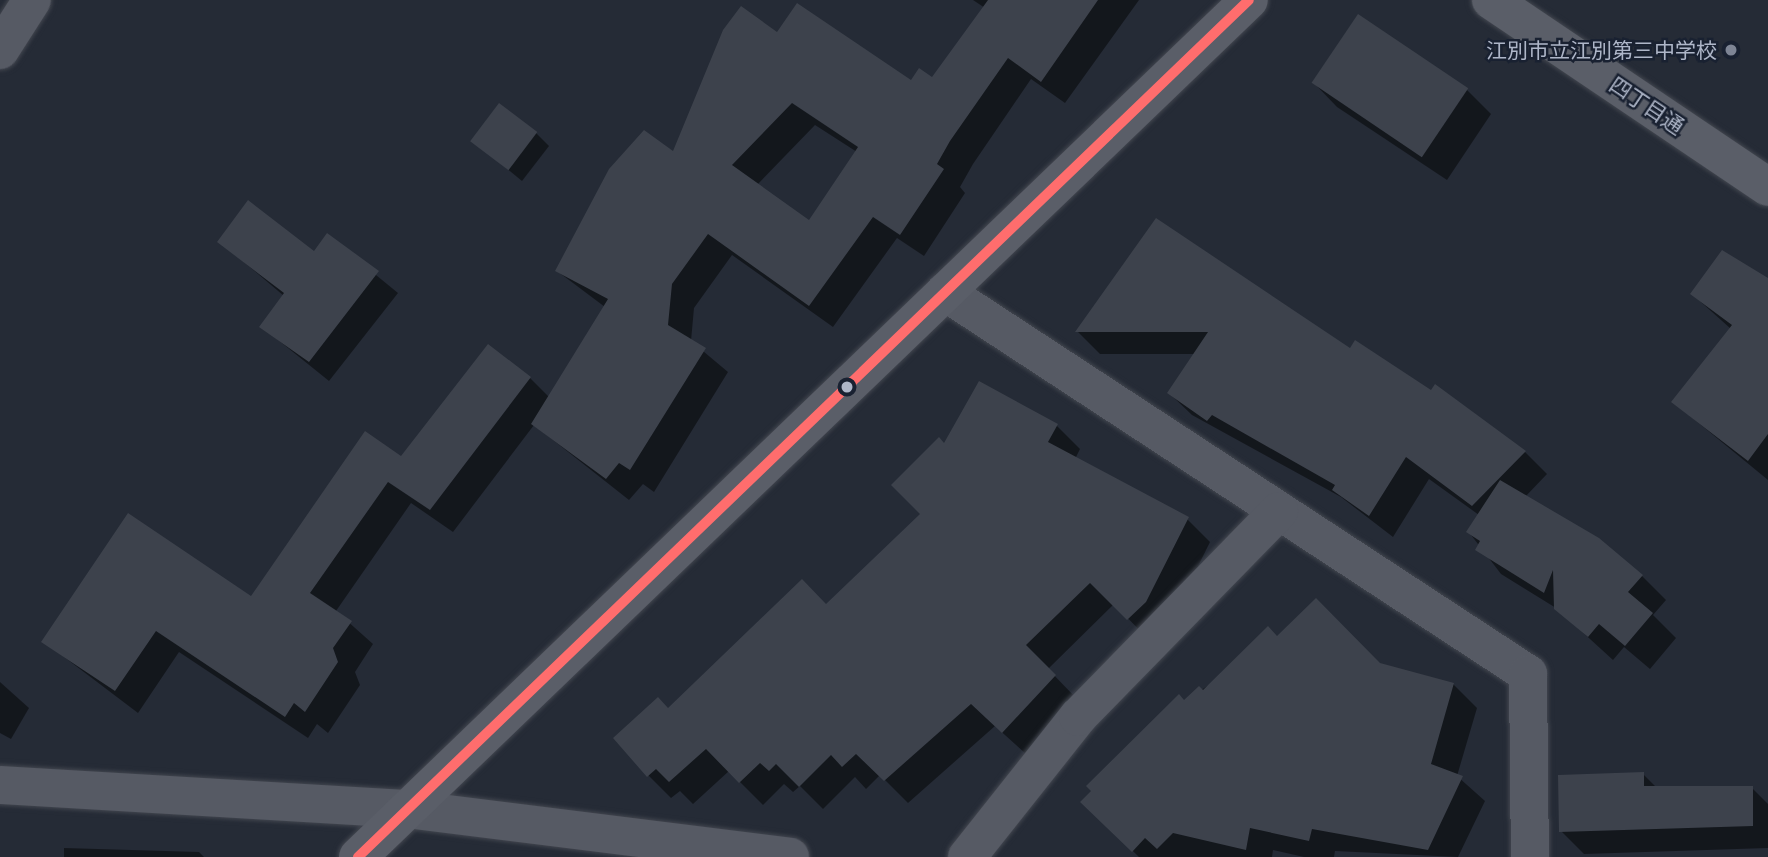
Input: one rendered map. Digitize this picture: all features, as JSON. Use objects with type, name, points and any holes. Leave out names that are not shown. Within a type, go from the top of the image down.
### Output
[{"type":"street","points":[[0,50],[32,0]]},
{"type":"street","points":[[358,857],[1249,0]]},
{"type":"street","name":"四丁目通","points":[[1491,0],[1768,187]]},
{"type":"street","points":[[944,292],[1528,674],[1530,857]]},
{"type":"street","points":[[968,857],[1079,717],[1279,512]]},
{"type":"street","points":[[0,785],[407,809],[790,857]]},
{"type":"building","points":[[988,0],[1098,0],[1041,82],[1008,58],[950,141],[937,164],[944,169],[900,235],[873,217],[809,306],[708,234],[672,284],[668,325],[706,348],[630,470],[619,463],[606,479],[531,424],[608,299],[555,271],[609,169],[644,130],[673,151],[723,30],[741,6],[777,32],[797,3],[911,80],[919,68],[932,77]],"holes":[[[792,103],[858,147],[809,220],[732,165]]]},
{"type":"building","points":[[1358,14],[1468,88],[1422,157],[1312,83]]},
{"type":"building","points":[[499,103],[537,132],[508,170],[470,141]]},
{"type":"building","points":[[248,200],[314,251],[327,233],[379,271],[309,362],[259,327],[284,293],[217,242]]},
{"type":"building","points":[[1156,218],[1350,348],[1355,340],[1431,390],[1435,384],[1526,451],[1472,506],[1406,457],[1369,516],[1332,490],[1335,485],[1212,415],[1207,421],[1167,393],[1208,332],[1075,332]]},
{"type":"building","points":[[1722,250],[1768,278],[1768,434],[1748,461],[1671,402],[1732,325],[1690,294]]},
{"type":"building","points":[[488,344],[531,377],[430,510],[388,482],[310,593],[352,621],[333,648],[338,662],[305,712],[294,703],[285,717],[156,631],[115,691],[41,642],[128,513],[251,596],[365,431],[401,456]]},
{"type":"building","points":[[979,381],[1058,424],[1048,442],[1189,517],[1146,602],[1127,620],[1090,583],[1026,645],[1056,675],[1002,733],[971,704],[884,781],[856,754],[842,767],[831,755],[799,787],[776,764],[769,771],[760,763],[739,783],[706,749],[669,782],[656,769],[647,777],[613,738],[658,697],[668,708],[802,579],[826,604],[920,514],[891,485],[939,437],[944,443]]},
{"type":"building","points":[[1500,480],[1599,538],[1643,575],[1628,592],[1653,613],[1625,646],[1599,624],[1588,637],[1554,609],[1553,570],[1544,593],[1475,550],[1480,541],[1466,532]]},
{"type":"building","points":[[1316,598],[1380,663],[1454,683],[1431,764],[1463,776],[1428,850],[1312,829],[1309,841],[1250,828],[1246,850],[1173,833],[1157,849],[1145,838],[1132,852],[1080,802],[1091,791],[1086,786],[1179,694],[1184,700],[1199,686],[1203,690],[1268,626],[1277,636]]},
{"type":"building","points":[[1644,772],[1644,786],[1753,786],[1753,826],[1559,832],[1558,775]]},
{"type":"transit line","points":[[358,857],[1249,0]]},
{"type":"place","name":"江別市立江別第三中学校","points":[[1731,50]]}]
